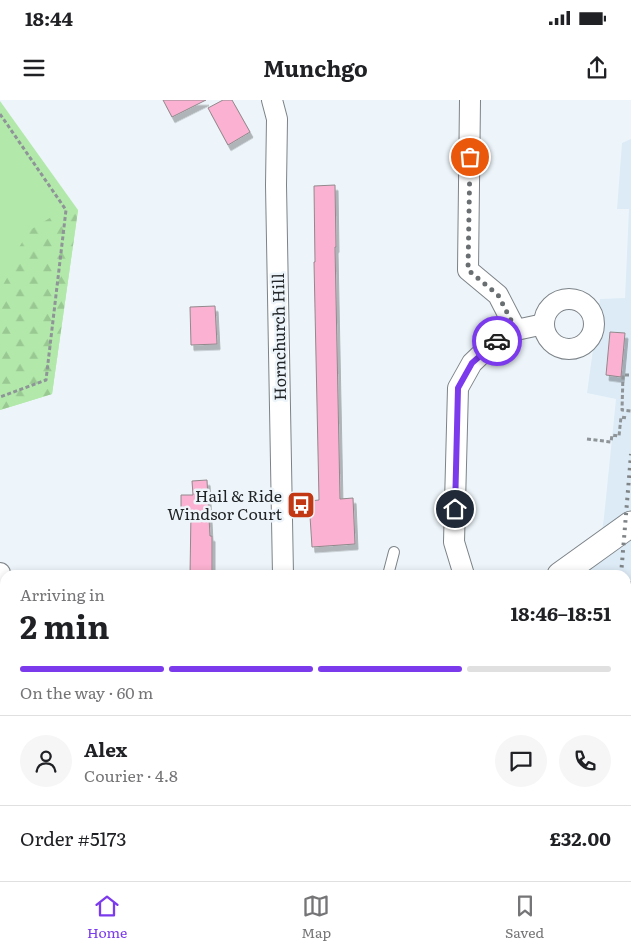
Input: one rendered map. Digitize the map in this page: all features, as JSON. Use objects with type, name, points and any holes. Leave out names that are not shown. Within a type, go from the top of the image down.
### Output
[{"type":"street","name":"Hornchurch Hill","points":[[272,100],[277,119],[276,195],[283,570]]},
{"type":"street","points":[[470,100],[468,270],[498,295],[516,330]]},
{"type":"street","points":[[462,570],[454,542],[458,388],[472,363],[494,342],[516,330],[544,324]]},
{"type":"street","points":[[567,570],[631,524]]},
{"type":"street","points":[[0,573],[0,590]]},
{"type":"lane","points":[[389,570],[394,552]]},
{"type":"path","points":[[0,114],[66,210],[46,380],[0,397]]},
{"type":"path","points":[[630,375],[623,375],[622,410],[631,411]]},
{"type":"path","points":[[587,439],[611,442],[612,435],[619,436],[621,417],[627,418]]},
{"type":"shaded area","points":[[631,139],[631,570],[581,570],[598,557],[616,399],[587,393],[600,299],[625,298],[629,209],[617,209],[622,143]]},
{"type":"green space","points":[[0,101],[78,210],[52,394],[0,410]]},
{"type":"green space","points":[[78,210],[52,394],[0,410],[0,290],[7,278],[16,252],[30,230],[53,216]]},
{"type":"building","points":[[163,100],[206,100],[172,117]]},
{"type":"building","points":[[223,100],[232,100],[250,132],[228,145],[208,108]]},
{"type":"building","points":[[335,185],[340,499],[353,498],[355,544],[312,547],[309,501],[319,500],[314,186]]},
{"type":"building","points":[[215,306],[217,344],[191,345],[190,307]]},
{"type":"building","points":[[610,332],[625,333],[621,377],[606,375]]},
{"type":"building","points":[[207,480],[210,536],[212,536],[212,570],[190,570],[191,511],[181,512],[181,495],[193,495],[192,481]]},
{"type":"railway","points":[[621,570],[631,454]]},
{"type":"way so far","points":[[470,157],[468,270],[498,295],[516,330],[497,341]]},
{"type":"place","name":"Hail & Ride Windsor Court","points":[[301,505]]},
{"type":"route","points":[[455,509],[458,388],[472,363],[497,341]]}]
